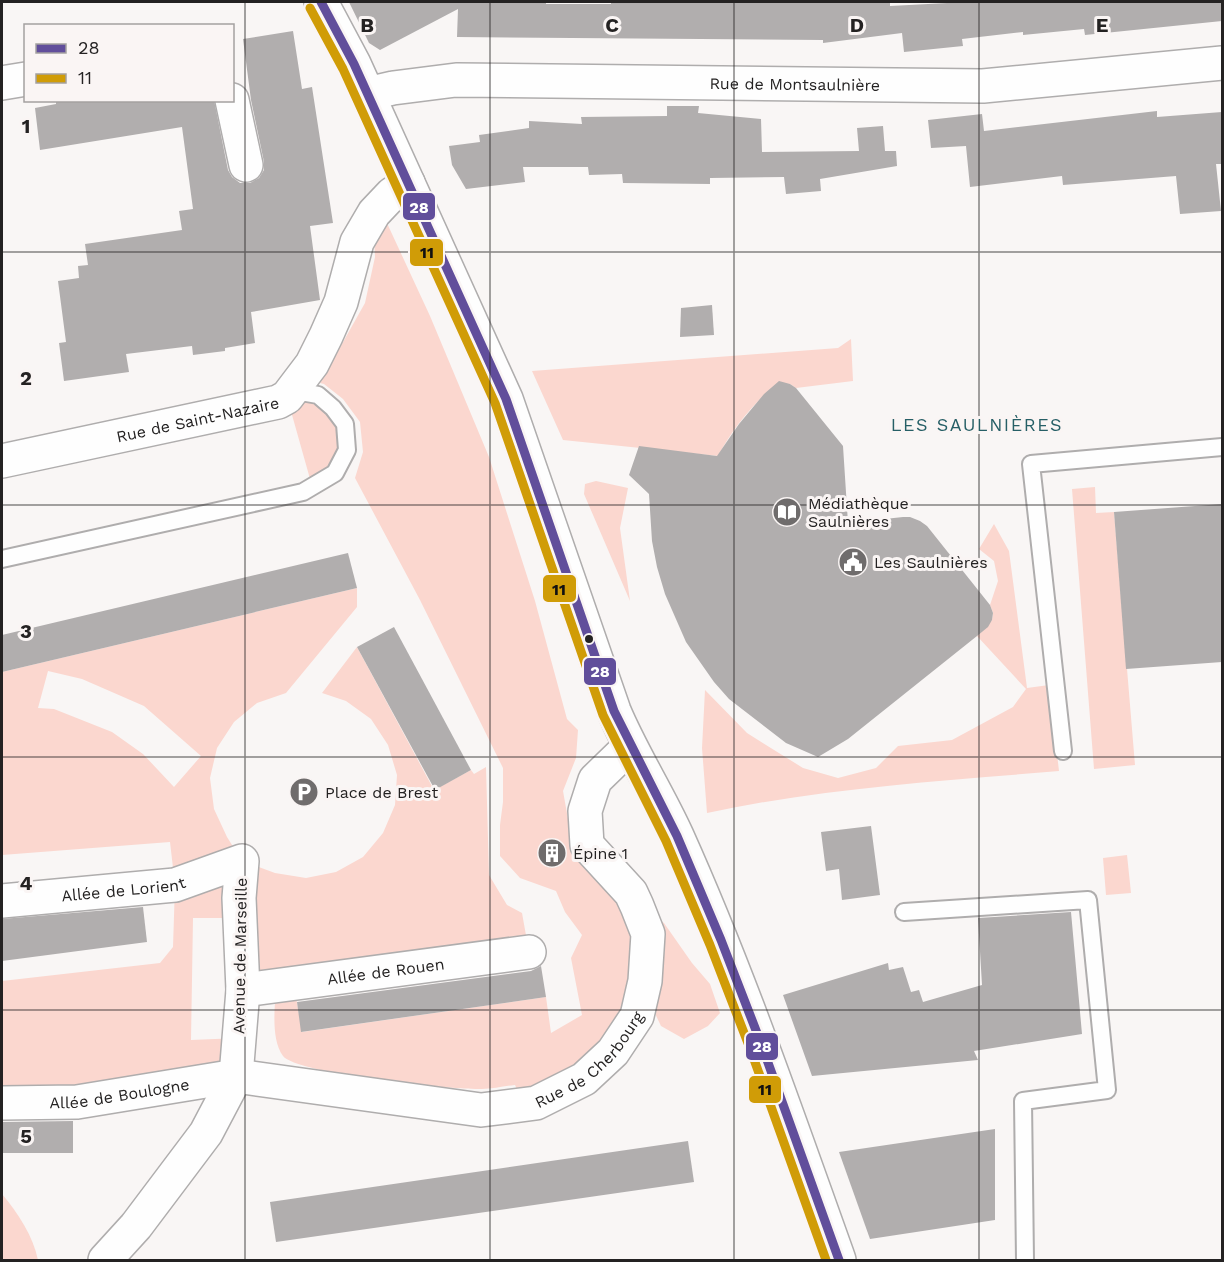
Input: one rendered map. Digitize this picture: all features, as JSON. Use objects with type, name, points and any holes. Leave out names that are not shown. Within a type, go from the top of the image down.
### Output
[{"type":"street","points":[[321,2],[354,64],[506,399],[614,711],[630,747],[676,834],[726,951],[839,1260]]},
{"type":"street","name":"Rue de Montsaulnière","points":[[367,94],[393,88],[456,80],[983,86],[1222,63]]},
{"type":"street","points":[[2,83],[24,79]]},
{"type":"street","points":[[232,102],[246,165]]},
{"type":"street","name":"Rue de Saint-Nazaire","points":[[2,461],[278,402],[287,397],[312,364],[341,302],[357,242],[374,213],[392,194],[408,183]]},
{"type":"street","name":"Rue de Cherbourg","points":[[236,1076],[481,1110],[536,1103],[584,1079],[613,1052],[637,1016],[645,981],[648,934],[637,906],[631,893],[587,845],[585,811],[596,780],[630,747]]},
{"type":"street","name":"Avenue de Marseille","points":[[105,1260],[136,1226],[206,1133],[236,1076],[243,990],[239,898],[242,861]]},
{"type":"street","name":"Allée de Lorient","points":[[2,901],[175,885],[242,861]]},
{"type":"street","name":"Allée de Rouen","points":[[243,990],[529,952]]},
{"type":"street","name":"Allée de Boulogne","points":[[2,1103],[77,1102],[236,1076]]},
{"type":"lane","points":[[2,559],[303,492],[335,473],[347,450],[345,423],[318,395],[301,392],[287,397]]},
{"type":"lane","points":[[1063,751],[1031,464],[1222,447]]},
{"type":"lane","points":[[903,912],[1088,900],[1107,1090],[1023,1101],[1025,1260]]},
{"type":"shaded area","points":[[386,221],[430,316],[489,457],[535,601],[567,719],[578,730],[576,758],[563,791],[568,819],[587,845],[648,912],[664,923],[710,984],[720,1013],[708,1026],[684,1039],[661,1026],[650,1003],[613,1052],[520,1096],[515,1085],[490,1089],[441,1087],[377,1080],[316,1069],[294,1063],[283,1056],[277,1044],[274,1023],[275,1002],[295,991],[302,1032],[546,997],[551,1033],[582,1015],[571,958],[582,935],[565,912],[556,891],[520,878],[500,856],[503,768],[420,600],[355,478],[363,452],[360,422],[343,399],[320,383],[365,303],[375,257],[374,236]]},
{"type":"shaded area","points":[[851,339],[853,381],[796,388],[790,384],[778,383],[745,416],[730,435],[718,456],[563,440],[532,371],[838,348]]},
{"type":"shaded area","points":[[301,392],[333,408],[347,450],[312,486],[287,397]]},
{"type":"shaded area","points":[[596,481],[628,488],[620,528],[630,601],[584,494],[585,484]]},
{"type":"shaded area","points":[[1095,487],[1096,513],[1114,512],[1135,765],[1094,769],[1072,489]]},
{"type":"shaded area","points":[[994,524],[1009,551],[1027,688],[1049,685],[1059,771],[838,791],[707,813],[702,748],[705,690],[747,733],[803,768],[838,778],[876,768],[898,746],[952,740],[1013,707],[1026,689],[977,636],[992,620],[993,613],[990,605],[998,581],[994,561],[979,549]]},
{"type":"shaded area","points":[[357,588],[357,607],[286,693],[257,703],[234,722],[217,748],[210,778],[214,809],[227,837],[242,861],[275,873],[306,878],[336,872],[363,857],[383,833],[395,805],[397,775],[388,745],[371,719],[346,701],[322,693],[357,647],[434,790],[471,770],[474,774],[486,767],[489,875],[507,905],[522,913],[529,952],[243,990],[240,918],[193,918],[191,1040],[239,1038],[236,1076],[2,1103],[2,981],[160,963],[173,947],[175,885],[170,842],[2,855],[2,672]],"holes":[[[48,671],[82,679],[144,706],[201,756],[174,787],[143,754],[112,732],[54,709],[38,708]]]},
{"type":"shaded area","points":[[1127,855],[1131,893],[1106,895],[1103,858]]},
{"type":"shaded area","points":[[2,1194],[24,1225],[33,1242],[38,1260],[2,1260]]},
{"type":"building","points":[[349,2],[611,4],[611,2],[890,2],[890,6],[966,2],[1222,2],[1222,21],[1085,35],[1084,29],[1023,35],[1023,32],[962,39],[963,46],[904,52],[902,33],[823,43],[823,40],[457,37],[458,9],[380,50],[369,43]]},
{"type":"building","points":[[293,31],[302,89],[312,87],[333,223],[310,226],[320,300],[251,312],[255,343],[225,348],[225,351],[193,355],[192,346],[126,354],[129,372],[64,381],[59,343],[66,342],[58,281],[79,278],[78,266],[88,265],[85,244],[182,230],[179,211],[193,209],[182,127],[40,150],[35,108],[56,104],[56,102],[214,102],[228,170],[232,177],[240,183],[250,183],[259,178],[264,170],[264,162],[251,100],[243,39]]},
{"type":"building","points":[[667,106],[699,106],[698,113],[761,119],[762,152],[859,151],[857,128],[883,126],[885,151],[896,151],[897,166],[820,179],[821,191],[786,194],[784,177],[710,178],[710,184],[623,183],[622,174],[589,175],[588,167],[523,167],[525,182],[466,189],[452,165],[449,146],[480,142],[479,135],[529,128],[529,121],[582,124],[581,117],[667,116]]},
{"type":"building","points":[[1157,111],[1157,117],[1222,112],[1222,164],[1216,164],[1221,211],[1180,214],[1176,176],[1063,185],[1062,176],[970,187],[966,146],[931,148],[928,120],[982,114],[984,131]]},
{"type":"building","points":[[712,305],[714,335],[680,337],[681,308]]},
{"type":"building","name":"Les Saulnières","points":[[779,381],[796,388],[843,446],[848,523],[903,517],[920,521],[927,526],[990,605],[993,613],[988,627],[848,739],[818,757],[786,743],[729,699],[686,642],[665,594],[657,567],[652,541],[649,494],[629,475],[639,446],[717,456],[739,424],[764,394]]},
{"type":"building","points":[[1222,504],[1222,662],[1126,669],[1114,512]]},
{"type":"building","points":[[348,553],[357,588],[2,672],[2,635]]},
{"type":"building","points":[[394,627],[471,770],[435,790],[357,647]]},
{"type":"building","points":[[871,826],[880,895],[842,900],[839,869],[826,871],[821,832]]},
{"type":"building","points":[[143,907],[147,942],[2,961],[2,919]]},
{"type":"building","points":[[1071,912],[1082,1034],[974,1051],[978,1060],[812,1076],[783,995],[888,963],[889,970],[903,967],[911,992],[919,990],[923,1002],[982,985],[978,918]]},
{"type":"building","points":[[541,966],[546,997],[301,1032],[297,1002],[531,971]]},
{"type":"building","points":[[73,1121],[73,1153],[2,1153],[2,1122]]},
{"type":"building","points":[[995,1129],[995,1220],[870,1239],[839,1152]]},
{"type":"building","points":[[688,1141],[694,1182],[276,1242],[270,1202]]},
{"type":"transit line","name":"28","points":[[321,2],[354,64],[506,399],[614,711],[677,836],[721,940],[839,1260]]},
{"type":"transit line","name":"11","points":[[310,8],[343,69],[495,403],[603,715],[666,841],[710,945],[751,1051],[826,1260]]},
{"type":"place","name":"Médiathèque Saulnières","points":[[787,512]]},
{"type":"place","name":"Les Saulnières","points":[[853,562]]},
{"type":"place","name":"Place de Brest","points":[[304,792]]},
{"type":"place","name":"Épine 1","points":[[552,853]]},
{"type":"district","name":"LES SAULNIÈRES","points":[[977,424]]}]
